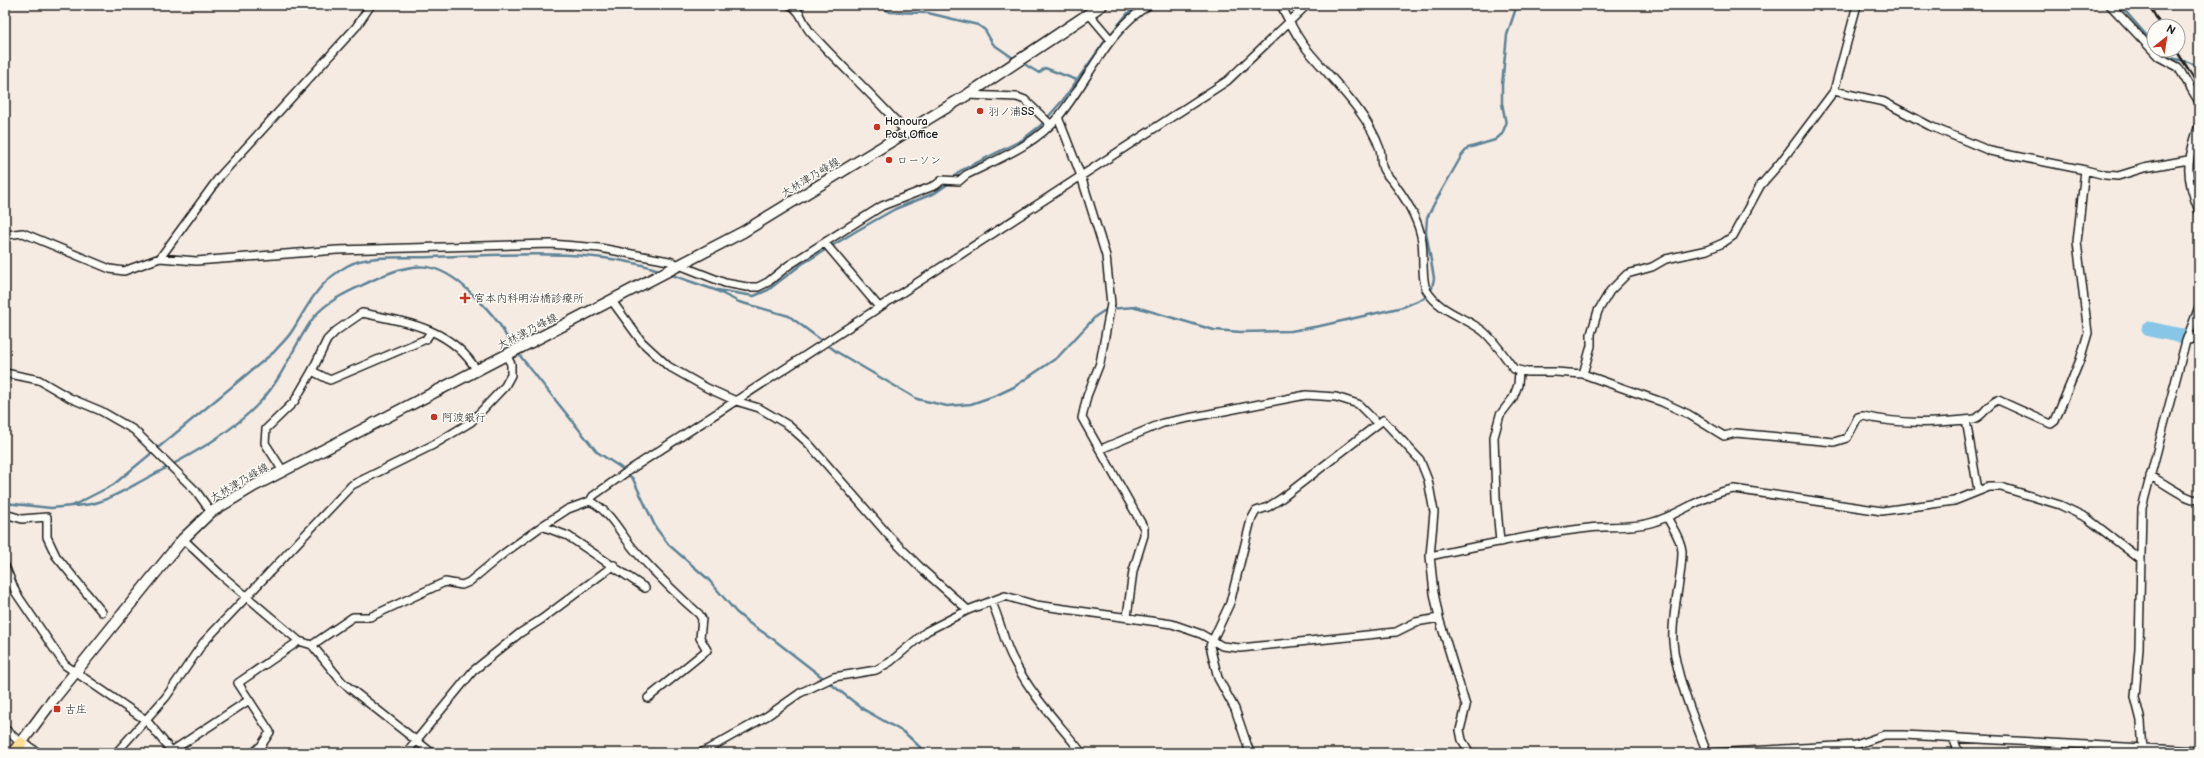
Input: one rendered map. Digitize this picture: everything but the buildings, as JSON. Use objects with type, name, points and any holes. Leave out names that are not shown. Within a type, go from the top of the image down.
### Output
[{"type":"main road","name":"大林津乃峰線","points":[[21,743],[183,539],[211,512],[231,499],[283,471],[743,232],[967,95],[1102,5]]},
{"type":"main road","points":[[13,753],[21,743],[36,753]]},
{"type":"street","points":[[160,258],[220,176],[356,27],[371,5]]},
{"type":"street","points":[[790,5],[797,9],[807,29],[906,132]]},
{"type":"street","points":[[5,235],[23,233],[110,269],[124,271],[160,258],[196,261],[338,250],[551,244],[600,248],[669,261],[674,268],[725,284],[747,288],[758,287],[768,282],[789,265],[828,247],[882,206],[936,185],[942,180],[959,181],[966,175],[1020,148],[1058,117],[1111,40],[1126,21],[1149,5]]},
{"type":"street","points":[[1281,5],[1290,23],[1305,46],[1345,92],[1370,130],[1381,150],[1380,159],[1384,170],[1397,187],[1417,224],[1422,240],[1429,294],[1438,305],[1464,318],[1484,332],[1499,347],[1514,369],[1519,371],[1583,374],[1662,402],[1688,414],[1724,436],[1736,433],[1834,442],[1846,438],[1858,417],[1864,416],[1898,422],[1923,424],[1966,420],[1979,418],[1989,405],[1998,400],[2051,424],[2055,421],[2080,360],[2088,333],[2077,242],[2085,170]]},
{"type":"street","points":[[312,645],[353,617],[370,617],[445,582],[462,585],[469,582],[503,554],[542,526],[568,509],[590,501],[593,496],[631,469],[1227,81],[1290,23],[1307,5]]},
{"type":"street","points":[[1583,374],[1591,346],[1592,334],[1598,311],[1610,291],[1627,274],[1652,267],[1666,259],[1707,250],[1723,244],[1733,236],[1760,186],[1780,163],[1834,91],[1857,5]]},
{"type":"street","points":[[2110,5],[2159,57],[2178,67],[2199,102]]},
{"type":"street","points":[[1089,14],[1111,40]]},
{"type":"street","points":[[1834,91],[1884,102],[1930,126],[1990,152],[2105,175],[2118,176],[2144,168],[2188,160]]},
{"type":"street","points":[[967,95],[1017,97],[1025,100],[1050,124]]},
{"type":"street","points":[[1058,117],[1081,176],[1106,256],[1110,304],[1100,363],[1087,396],[1082,418],[1101,449],[1144,528],[1144,535],[1133,571],[1127,617]]},
{"type":"street","points":[[2199,125],[2188,160],[2189,179],[2199,211]]},
{"type":"street","points":[[828,247],[879,307]]},
{"type":"street","points":[[612,301],[642,342],[657,358],[678,372],[736,401],[759,408],[788,425],[808,443],[890,537],[924,572],[968,610]]},
{"type":"street","points":[[2144,750],[2141,721],[2135,697],[2139,648],[2142,508],[2186,341],[2199,306]]},
{"type":"street","points":[[283,471],[265,443],[266,429],[294,402],[312,371],[327,340],[336,330],[362,313],[414,323],[459,347],[468,356],[477,370]]},
{"type":"street","points":[[312,371],[330,380],[426,339],[431,332]]},
{"type":"street","points":[[2186,341],[2199,337]]},
{"type":"street","points":[[116,753],[147,721],[166,697],[203,643],[352,485],[433,445],[471,422],[505,386],[510,375],[512,352]]},
{"type":"street","points":[[1500,542],[1496,497],[1494,437],[1500,415],[1515,392],[1519,371]]},
{"type":"street","points":[[5,373],[39,380],[70,398],[101,411],[134,430],[152,446],[196,491],[211,512]]},
{"type":"street","points":[[1101,449],[1163,423],[1306,395],[1336,397],[1358,404],[1377,423]]},
{"type":"street","points":[[1250,753],[1235,709],[1218,678],[1210,653],[1210,646],[1230,603],[1251,520],[1256,511],[1268,507],[1282,498],[1377,423],[1383,420],[1420,460],[1428,480],[1434,512],[1430,556],[1439,618],[1466,706],[1460,730],[1462,740],[1470,753]]},
{"type":"street","points":[[1966,420],[1978,490]]},
{"type":"street","points":[[2150,476],[2172,487],[2185,497],[2199,500]]},
{"type":"street","points":[[1430,556],[1500,542],[1588,528],[1649,524],[1721,491],[1734,489],[1882,510],[1954,501],[1978,490],[1989,487],[2001,488],[2060,505],[2087,518],[2141,560]]},
{"type":"street","points":[[590,501],[605,512],[636,552],[699,614],[702,619],[700,638],[708,650],[648,698]]},
{"type":"street","points":[[5,514],[22,518],[47,517],[47,537],[56,556],[102,612]]},
{"type":"street","points":[[1666,517],[1678,537],[1682,550],[1673,622],[1673,643],[1687,701],[1709,753],[1856,745],[1884,735],[2144,750],[2199,751]]},
{"type":"street","points":[[542,526],[568,536],[614,565],[645,588]]},
{"type":"street","points":[[183,539],[299,641],[312,645],[342,682],[432,753]]},
{"type":"street","points":[[406,753],[473,671],[520,633],[542,619],[614,565]]},
{"type":"street","points":[[5,566],[16,593],[56,654],[65,665],[119,700],[147,721],[172,752],[249,700]]},
{"type":"street","points":[[701,753],[820,683],[828,679],[859,671],[876,670],[890,662],[927,631],[968,610],[1005,596],[1036,605],[1172,624],[1213,640],[1222,646],[1240,648],[1396,632],[1416,622],[1439,618]]},
{"type":"street","points":[[991,601],[998,616],[1002,636],[1014,662],[1029,686],[1082,753]]},
{"type":"street","points":[[253,753],[261,746],[270,732],[238,683],[299,641]]},
{"type":"street","points":[[5,730],[21,743]]},
{"type":"street","points":[[1954,738],[1959,753]]},
{"type":"waterway","points":[[877,5],[890,12],[928,13],[978,25],[985,30],[993,44],[1016,60]]},
{"type":"waterway","points":[[717,290],[754,296],[768,290],[802,264],[858,230],[895,209],[935,193],[948,184],[960,171],[1022,140],[1040,126],[1063,100],[1105,41],[1128,13],[1140,5]]},
{"type":"waterway","points":[[669,274],[715,290],[739,302],[789,316],[837,352],[917,399],[947,406],[971,404],[1014,387],[1058,357],[1096,316],[1107,309],[1136,307],[1214,330],[1241,332],[1291,331],[1403,307],[1424,298],[1432,288],[1434,278],[1426,232],[1427,218],[1434,204],[1462,155],[1468,148],[1495,140],[1502,134],[1506,124],[1502,103],[1502,85],[1507,35],[1517,5]]},
{"type":"waterway","points":[[2120,5],[2146,35]]},
{"type":"waterway","points":[[2173,58],[2189,62],[2199,67]]},
{"type":"waterway","points":[[1021,62],[1039,73],[1045,68],[1077,80]]},
{"type":"waterway","points":[[5,503],[51,508],[72,506],[113,485],[274,352],[290,334],[309,303],[321,287],[337,273],[356,262],[388,257],[548,254],[607,258],[635,263],[662,271]]},
{"type":"waterway","points":[[74,506],[93,504],[115,495],[222,435],[249,413],[269,391],[283,371],[307,327],[320,311],[347,293],[384,275],[411,267],[435,269],[447,274],[459,282],[487,309],[500,325],[514,348]]},
{"type":"waterway","points":[[2149,329],[2182,336],[2199,334]]},
{"type":"waterway","points":[[517,352],[597,452],[620,467],[633,479],[656,528],[669,545],[708,579],[736,612],[863,709],[905,733],[926,753]]},
{"type":"railway","points":[[2149,5],[2156,18]]},
{"type":"railway","points":[[2181,58],[2199,86]]},
{"type":"place","name":"羽ノ浦SS","points":[[980,111]]},
{"type":"place","name":"Hanoura Post Office","points":[[877,127]]},
{"type":"place","name":"ローソン","points":[[889,160]]},
{"type":"place","name":"宮本内科明治橋診療所","points":[[465,298]]},
{"type":"place","name":"阿波銀行","points":[[434,417]]},
{"type":"place","name":"古庄","points":[[57,709]]}]
